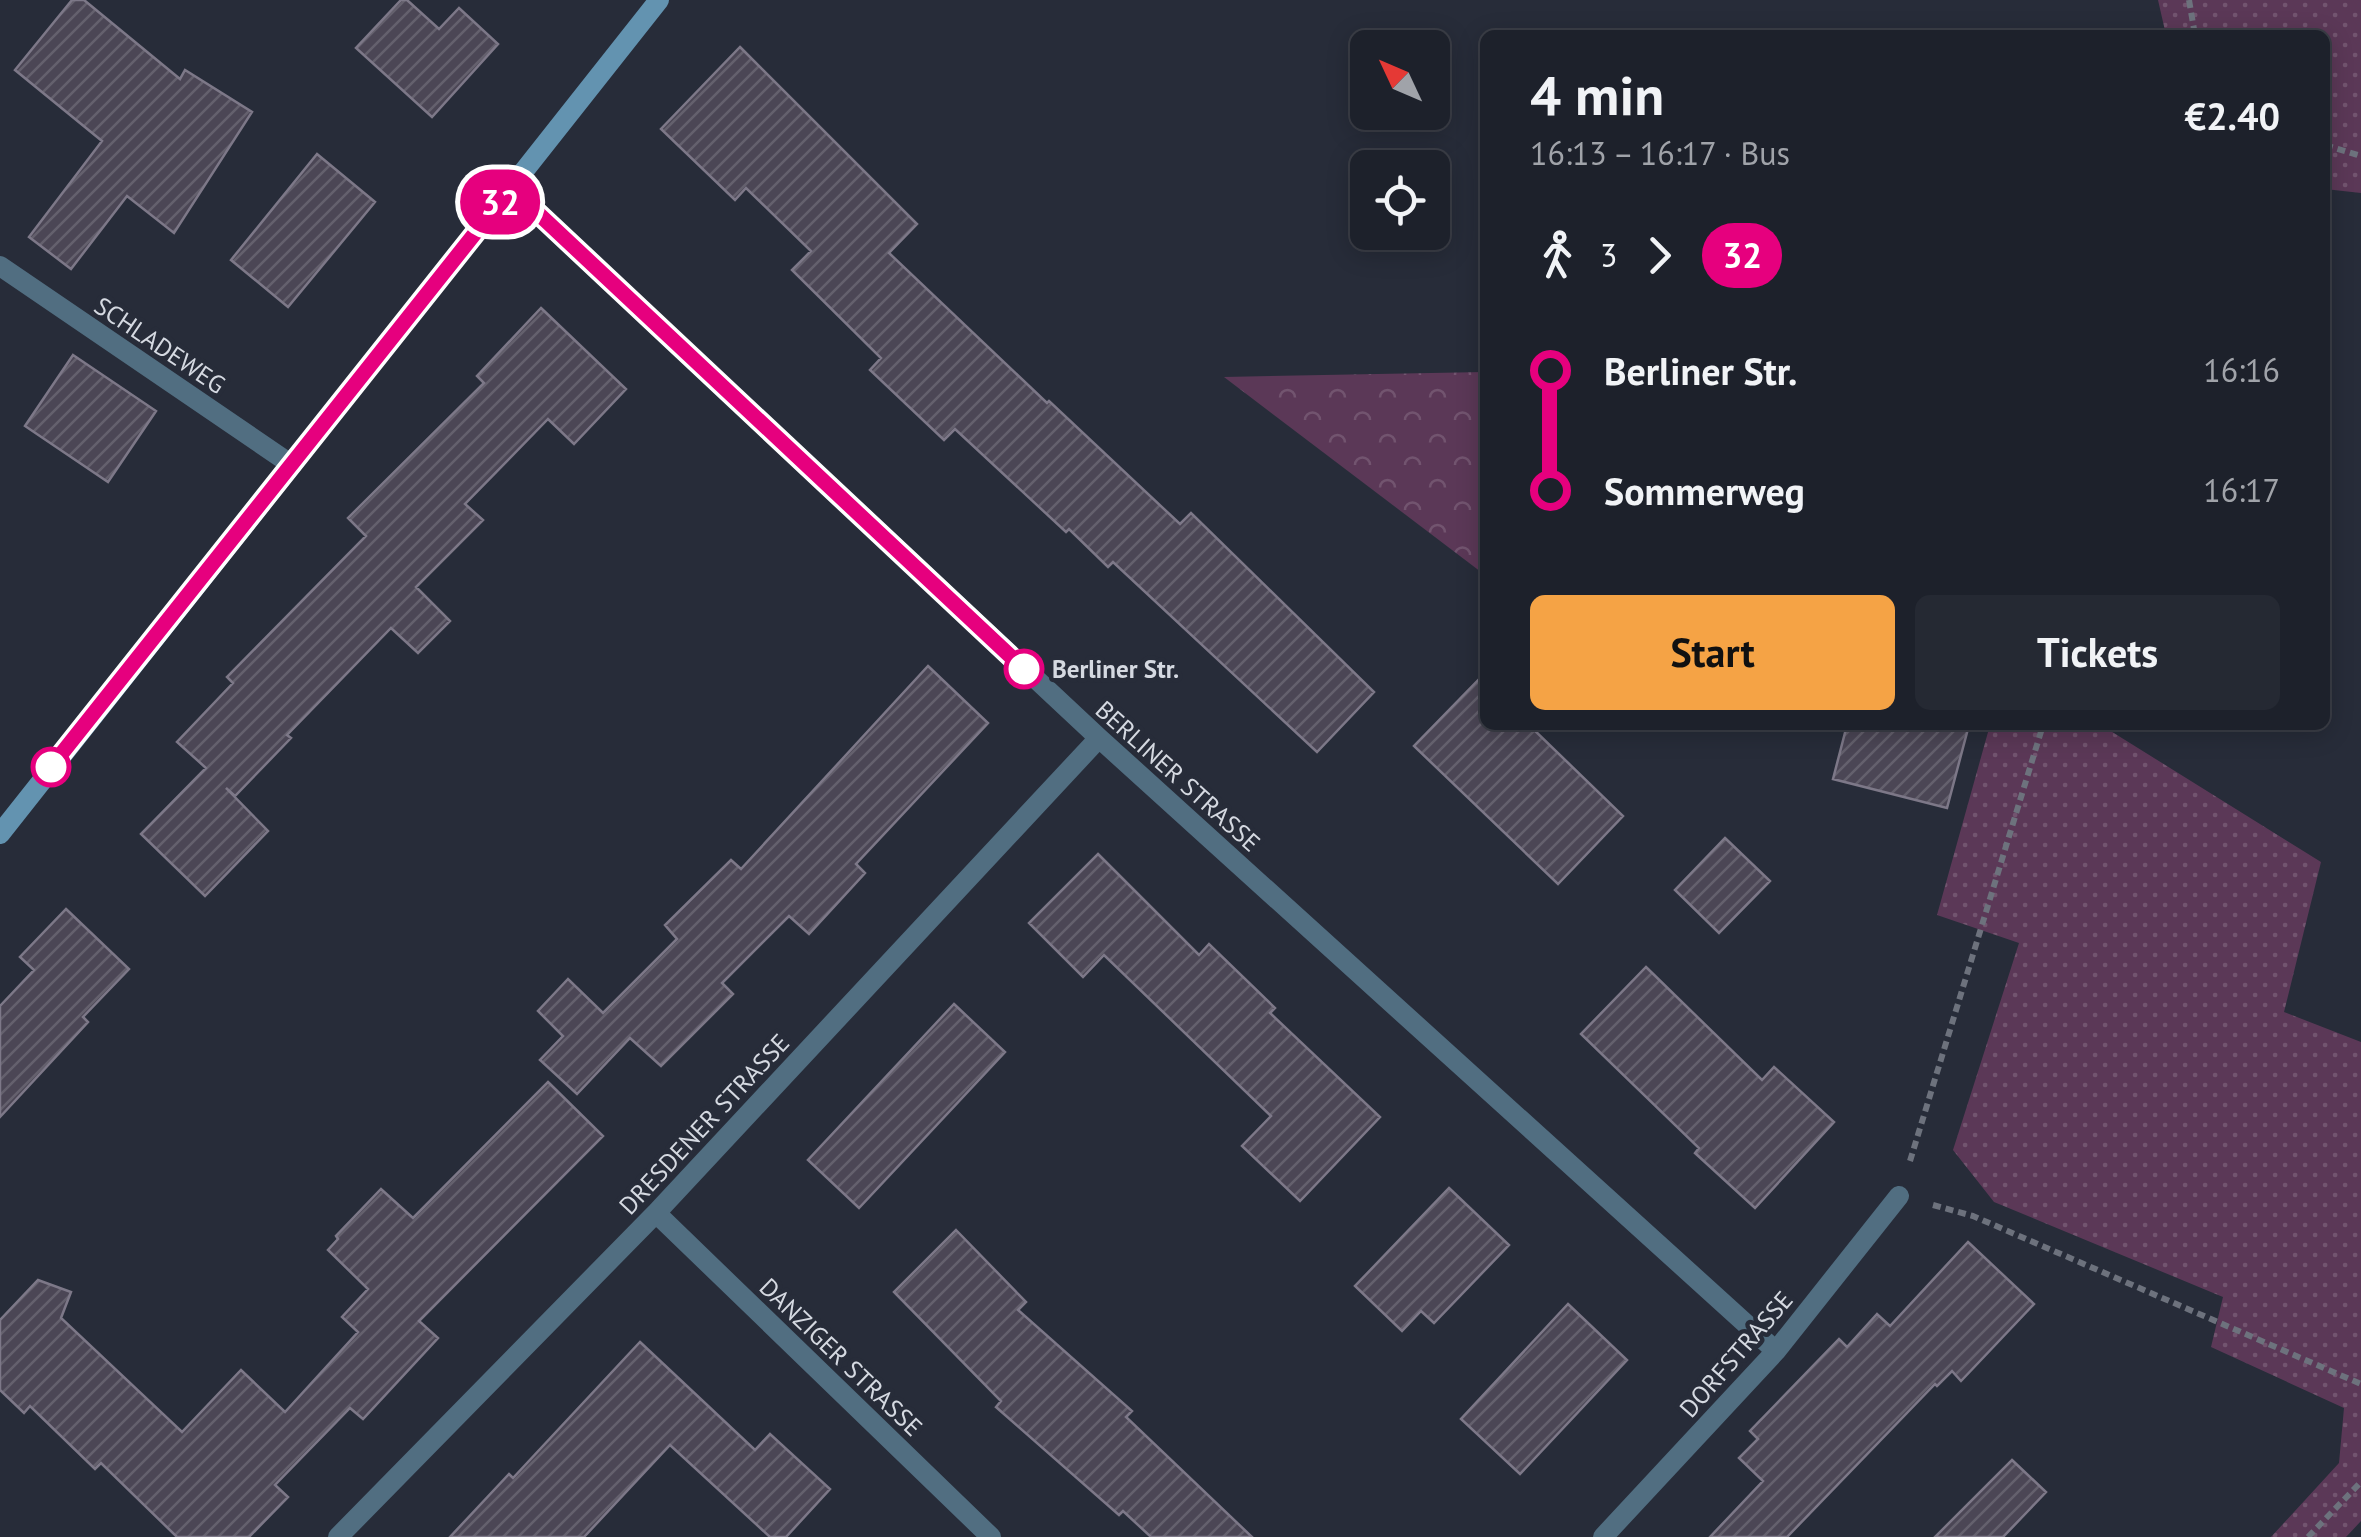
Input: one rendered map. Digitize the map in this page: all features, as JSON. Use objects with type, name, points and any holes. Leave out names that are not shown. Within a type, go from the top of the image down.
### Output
[{"type":"main road","points":[[0,834],[659,0]]},
{"type":"street","name":"BERLINER STRASSE","points":[[511,188],[1099,738],[1776,1351]]},
{"type":"street","name":"SCHLADEWEG","points":[[0,266],[292,465]]},
{"type":"street","name":"DRESDENER STRASSE","points":[[338,1537],[656,1213],[1099,738]]},
{"type":"street","name":"DORFSTRASSE","points":[[1602,1537],[1776,1351],[1899,1196]]},
{"type":"street","name":"DANZIGER STRASSE","points":[[656,1213],[991,1537]]},
{"type":"path","points":[[2189,0],[2194,30]]},
{"type":"path","points":[[2330,147],[2361,156]]},
{"type":"path","points":[[2041,730],[1899,1196],[1973,1216],[2361,1384]]},
{"type":"path","points":[[2308,1537],[2361,1482]]},
{"type":"green space","points":[[2158,0],[2361,0],[2361,193],[2330,190],[2330,30],[2165,30]]},
{"type":"green space","points":[[1480,372],[1480,571],[1224,377]]},
{"type":"green space","points":[[1989,730],[2109,730],[2321,862],[2284,1012],[2361,1042],[2361,1521],[2346,1537],[2271,1537],[2339,1463],[2344,1408],[2211,1347],[2223,1297],[1994,1202],[1953,1150],[2019,943],[1937,915]]},
{"type":"building","points":[[72,0],[84,0],[180,79],[185,70],[252,112],[174,233],[127,196],[71,269],[29,237],[102,141],[15,70]]},
{"type":"building","points":[[401,0],[407,0],[439,29],[459,8],[498,44],[432,117],[356,48]]},
{"type":"building","points":[[740,47],[917,224],[889,253],[1180,524],[1191,513],[1374,692],[1317,752],[1113,562],[1108,567],[1069,529],[1066,532],[955,429],[944,440],[870,370],[881,358],[792,270],[811,251],[746,188],[735,200],[661,129]]},
{"type":"building","points":[[317,154],[375,202],[288,307],[231,260]]},
{"type":"building","points":[[541,308],[626,389],[574,444],[548,419],[465,504],[483,520],[416,587],[450,621],[418,653],[391,628],[287,735],[291,738],[235,796],[226,788],[268,831],[205,896],[141,834],[206,768],[177,742],[233,683],[227,677],[366,536],[348,518],[484,383],[477,376]]},
{"type":"building","points":[[73,355],[156,411],[108,482],[25,426]]},
{"type":"building","points":[[928,666],[988,723],[856,864],[865,873],[809,934],[789,916],[722,983],[733,994],[661,1066],[630,1038],[577,1094],[540,1060],[563,1036],[538,1011],[568,979],[603,1013],[677,939],[665,925],[731,860],[741,869]]},
{"type":"building","points":[[1480,678],[1480,730],[1534,730],[1623,816],[1558,884],[1414,746]]},
{"type":"building","points":[[1846,730],[1968,730],[1947,808],[1833,779]]},
{"type":"building","points":[[1725,838],[1770,881],[1719,933],[1675,890]]},
{"type":"building","points":[[1098,854],[1199,955],[1209,944],[1275,1008],[1270,1013],[1380,1117],[1300,1201],[1242,1146],[1271,1116],[1104,955],[1083,977],[1029,923]]},
{"type":"building","points":[[66,909],[129,969],[83,1017],[88,1022],[0,1117],[0,1006],[34,970],[20,957]]},
{"type":"building","points":[[1646,967],[1762,1080],[1774,1067],[1834,1122],[1755,1208],[1695,1153],[1699,1148],[1581,1034]]},
{"type":"building","points":[[954,1004],[1005,1052],[859,1208],[808,1160]]},
{"type":"building","points":[[548,1082],[603,1136],[419,1321],[438,1338],[363,1419],[350,1408],[275,1485],[288,1497],[249,1537],[177,1537],[101,1463],[95,1469],[30,1406],[24,1413],[0,1390],[0,1320],[38,1280],[71,1292],[61,1318],[182,1432],[241,1370],[285,1412],[358,1332],[342,1317],[368,1289],[328,1250],[338,1239],[336,1236],[381,1189],[413,1218]]},
{"type":"building","points":[[1449,1188],[1509,1245],[1434,1323],[1421,1311],[1402,1331],[1355,1286]]},
{"type":"building","points":[[956,1230],[1026,1302],[1018,1310],[1132,1411],[1126,1417],[1252,1537],[1151,1537],[1123,1511],[1119,1515],[996,1407],[1001,1401],[894,1292]]},
{"type":"building","points":[[1968,1242],[2034,1304],[1961,1381],[1952,1371],[1935,1384],[1787,1537],[1710,1537],[1763,1481],[1739,1458],[1758,1439],[1750,1431],[1839,1339],[1847,1347],[1877,1314],[1890,1326]]},
{"type":"building","points":[[1568,1304],[1627,1360],[1520,1474],[1461,1419]]},
{"type":"building","points":[[640,1342],[755,1450],[770,1434],[830,1489],[786,1537],[770,1537],[670,1445],[584,1537],[450,1537],[509,1474],[513,1478]]},
{"type":"building","points":[[2012,1460],[2046,1492],[2003,1537],[1935,1537]]},
{"type":"bus line","name":"32","points":[[51,767],[511,188],[1024,669]]},
{"type":"place","name":"Berliner Str.","points":[[1024,669]]}]
